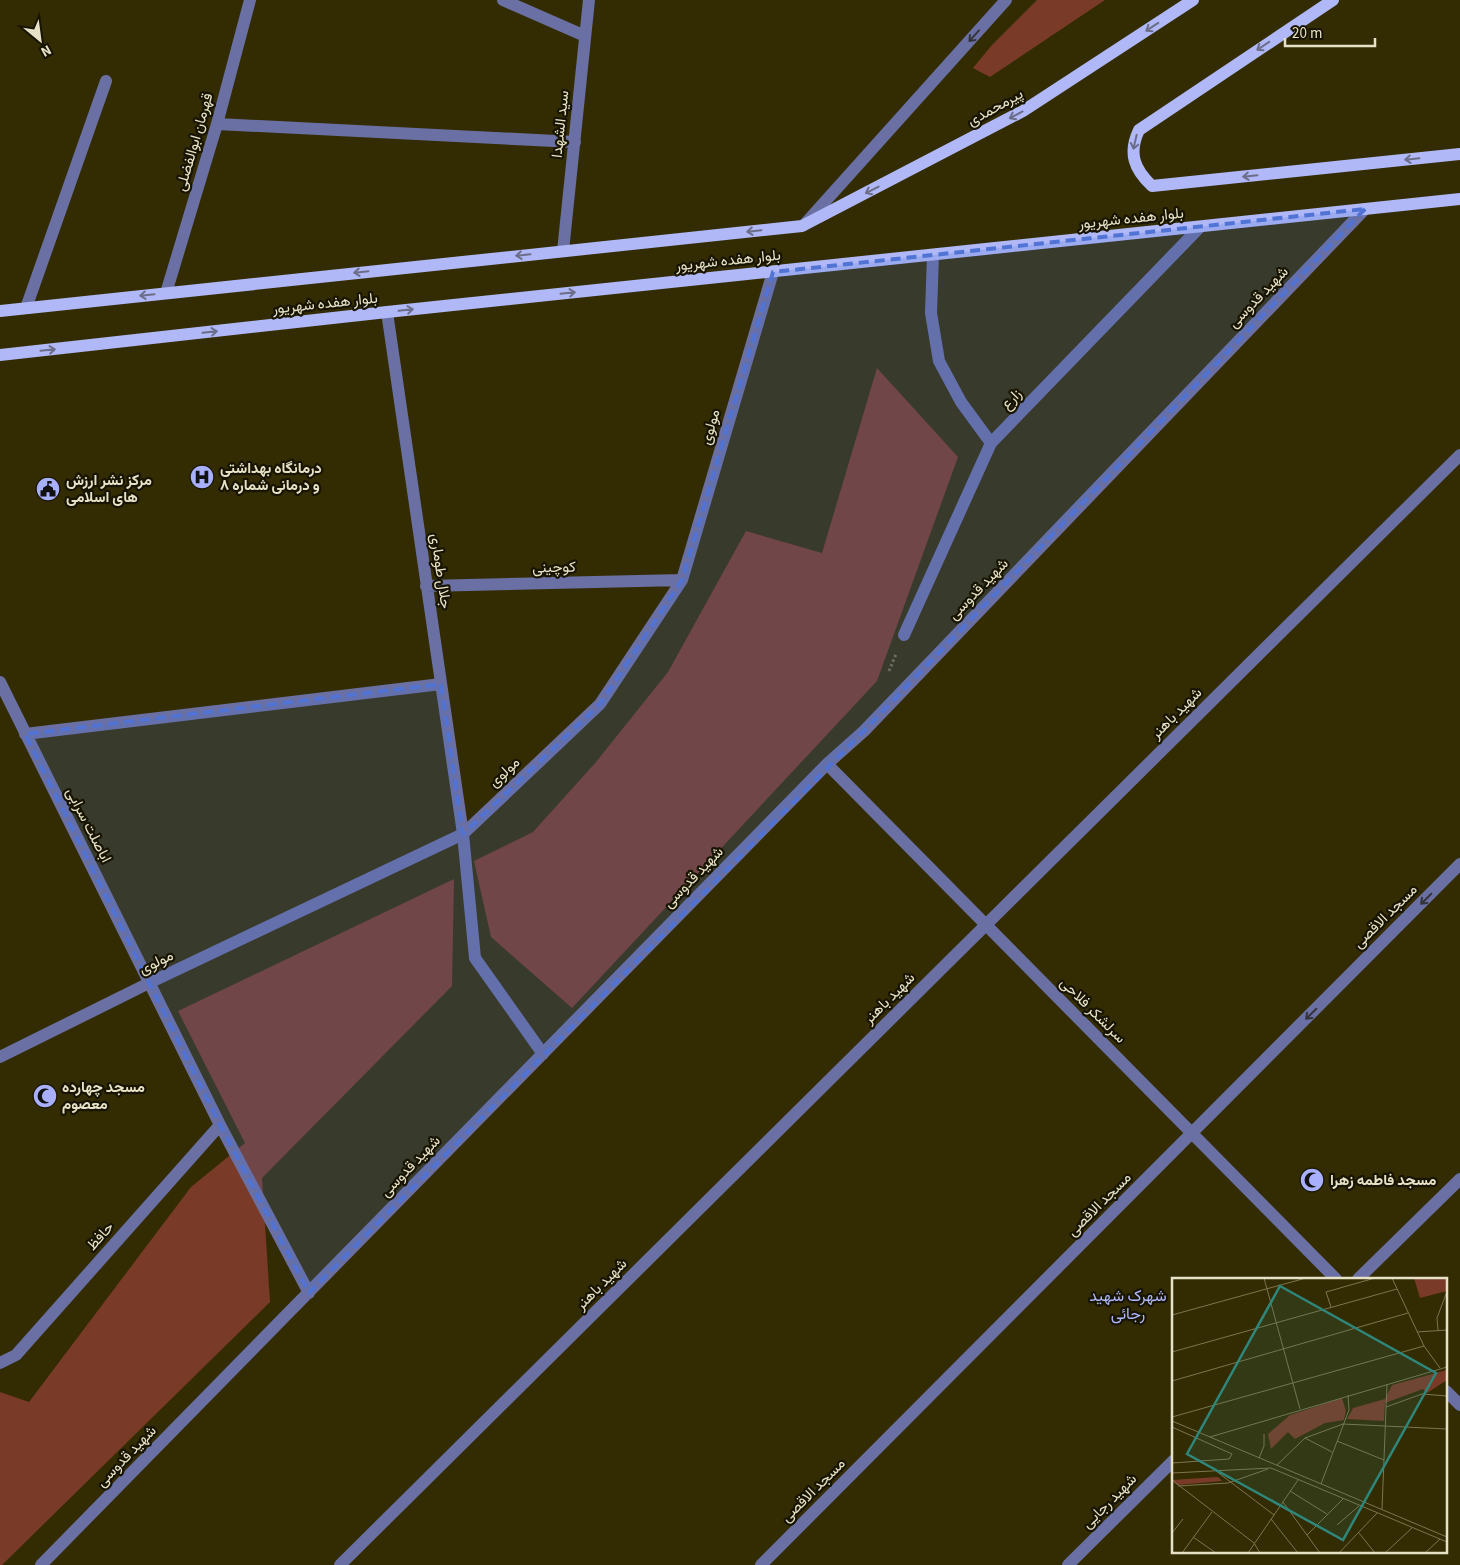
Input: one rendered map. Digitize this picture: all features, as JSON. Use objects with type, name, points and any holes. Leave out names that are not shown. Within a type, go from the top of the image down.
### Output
[{"type":"main road","name":"پیرمحمدی","points":[[802,226],[1023,111],[1193,0]]},
{"type":"main road","name":"بلوار هفده شهریور","points":[[1333,0],[1139,130],[1133,143],[1134,160],[1142,176],[1152,186],[1460,154]]},
{"type":"main road","name":"بلوار هفده شهریور","points":[[0,355],[387,312],[1460,199]]},
{"type":"main road","name":"بلوار هفده شهریور","points":[[0,310],[802,226]]},
{"type":"street","name":"قهرمان ابوالفضلی","points":[[166,293],[217,124],[250,0]]},
{"type":"street","points":[[503,0],[585,36]]},
{"type":"street","name":"سید الشهدا","points":[[563,251],[589,0]]},
{"type":"street","points":[[802,226],[1006,0]]},
{"type":"street","points":[[26,308],[106,81]]},
{"type":"street","points":[[217,124],[574,142]]},
{"type":"street","name":"شهید قدوسی","points":[[41,1565],[827,764],[864,731],[1365,209]]},
{"type":"street","name":"زارع","points":[[904,635],[991,443],[1200,227]]},
{"type":"street","points":[[933,255],[931,313],[939,361],[961,402],[991,443]]},
{"type":"street","name":"مولوی","points":[[0,1057],[149,983],[463,834],[600,704],[682,580],[772,272]]},
{"type":"street","name":"جلال طوماری","points":[[387,312],[463,834],[475,958],[543,1054]]},
{"type":"street","name":"شهید باهنر","points":[[340,1565],[1460,455]]},
{"type":"street","name":"کوچینی","points":[[426,586],[682,580]]},
{"type":"street","name":"اباصلت سرابی","points":[[0,682],[220,1126],[309,1293]]},
{"type":"street","points":[[25,734],[441,684]]},
{"type":"street","name":"سرلشکر فلاحی","points":[[827,764],[1335,1278]]},
{"type":"street","name":"مسجد الاقصی","points":[[761,1565],[1460,864]]},
{"type":"street","name":"حافظ","points":[[0,1363],[16,1356],[220,1126]]},
{"type":"street","points":[[1359,1278],[1460,1179]]},
{"type":"street","points":[[1448,1393],[1460,1404]]},
{"type":"street","name":"شهید رجایی","points":[[1068,1565],[1172,1462]]},
{"type":"highlighted area","points":[[1365,209],[864,731],[309,1293],[220,1125],[25,734],[441,684],[463,834],[600,704],[682,580],[773,272]]},
{"type":"shaded area","points":[[1037,0],[1105,0],[990,77],[973,68],[992,45]]},
{"type":"shaded area","points":[[877,368],[958,457],[877,681],[572,1008],[491,937],[474,861],[533,832],[596,762],[668,672],[746,531],[822,553]]},
{"type":"shaded area","points":[[454,879],[452,986],[262,1178],[270,1302],[0,1565],[0,1392],[29,1402],[191,1187],[245,1143],[178,1011]]},
{"type":"place","name":"درمانگاه بهداشتی و درمانی شماره ۸","points":[[202,477]]},
{"type":"place","name":"مرکز نشر ارزش های اسلامی","points":[[48,489]]},
{"type":"place","name":"مسجد چهارده معصوم","points":[[45,1096]]},
{"type":"place","name":"مسجد فاطمه زهرا","points":[[1312,1180]]},
{"type":"district","name":"شهرک شهید رجائی","points":[[1128,1304]]}]
